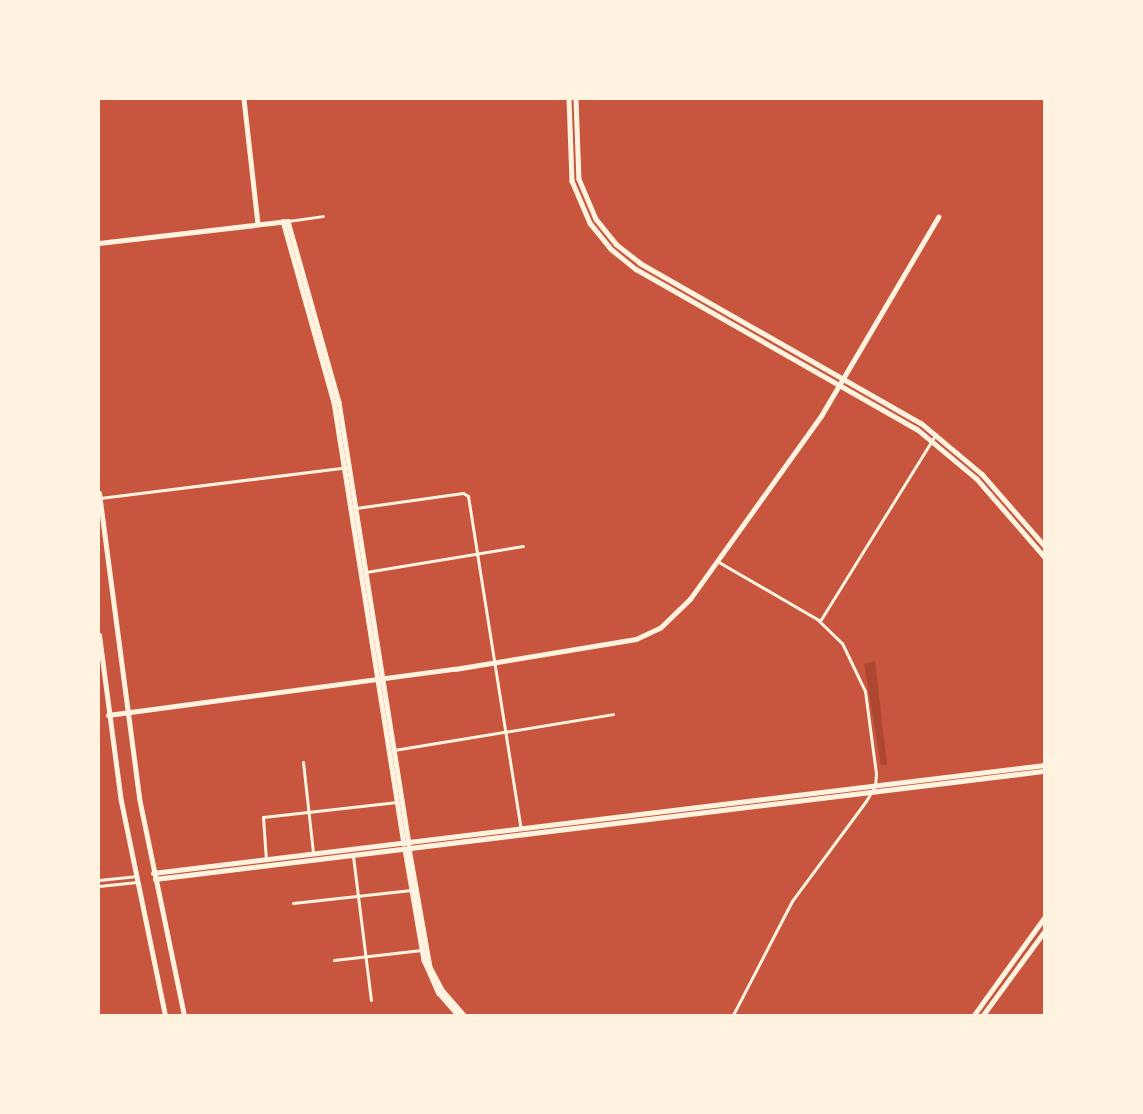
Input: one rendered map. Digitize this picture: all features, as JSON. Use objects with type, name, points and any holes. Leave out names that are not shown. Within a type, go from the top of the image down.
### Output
[{"type":"highway","points":[[99,493],[126,713],[154,876],[184,1015]]},
{"type":"highway","points":[[99,635],[108,715],[136,879],[165,1015]]},
{"type":"main road","points":[[243,99],[258,224]]},
{"type":"main road","points":[[569,99],[572,181],[585,215],[603,241],[636,269],[932,440],[977,479],[1044,556]]},
{"type":"main road","points":[[576,99],[579,179],[591,210],[609,236],[640,263],[936,434],[982,474],[1044,545]]},
{"type":"main road","points":[[108,715],[381,680],[495,663],[644,636],[679,612],[841,386],[938,217]]},
{"type":"main road","points":[[99,243],[285,221],[327,368],[356,508],[398,802],[430,967],[443,991],[464,1015]]},
{"type":"main road","points":[[347,467],[394,750],[411,890],[421,950],[434,985],[458,1015]]},
{"type":"main road","points":[[154,876],[353,855],[521,829],[1044,765]]},
{"type":"main road","points":[[154,876],[313,854],[407,846],[1044,771]]},
{"type":"main road","points":[[974,1015],[1044,918]]},
{"type":"main road","points":[[982,1015],[1044,933]]},
{"type":"street","points":[[285,221],[323,216]]},
{"type":"street","points":[[820,621],[936,434]]},
{"type":"street","points":[[100,498],[347,467]]},
{"type":"street","points":[[356,508],[464,493],[468,497],[521,829]]},
{"type":"street","points":[[366,572],[523,546]]},
{"type":"street","points":[[717,561],[820,621],[847,650],[863,683],[875,786],[792,901],[733,1015]]},
{"type":"street","points":[[394,750],[613,714]]},
{"type":"street","points":[[303,762],[313,854]]},
{"type":"street","points":[[266,860],[262,818],[398,802]]},
{"type":"street","points":[[353,855],[371,1000]]},
{"type":"street","points":[[99,880],[136,879]]},
{"type":"street","points":[[99,886],[136,879]]},
{"type":"street","points":[[293,903],[411,890]]},
{"type":"street","points":[[334,960],[421,950]]},
{"type":"shaded area","points":[[875,661],[887,765],[881,765],[864,664]]}]
